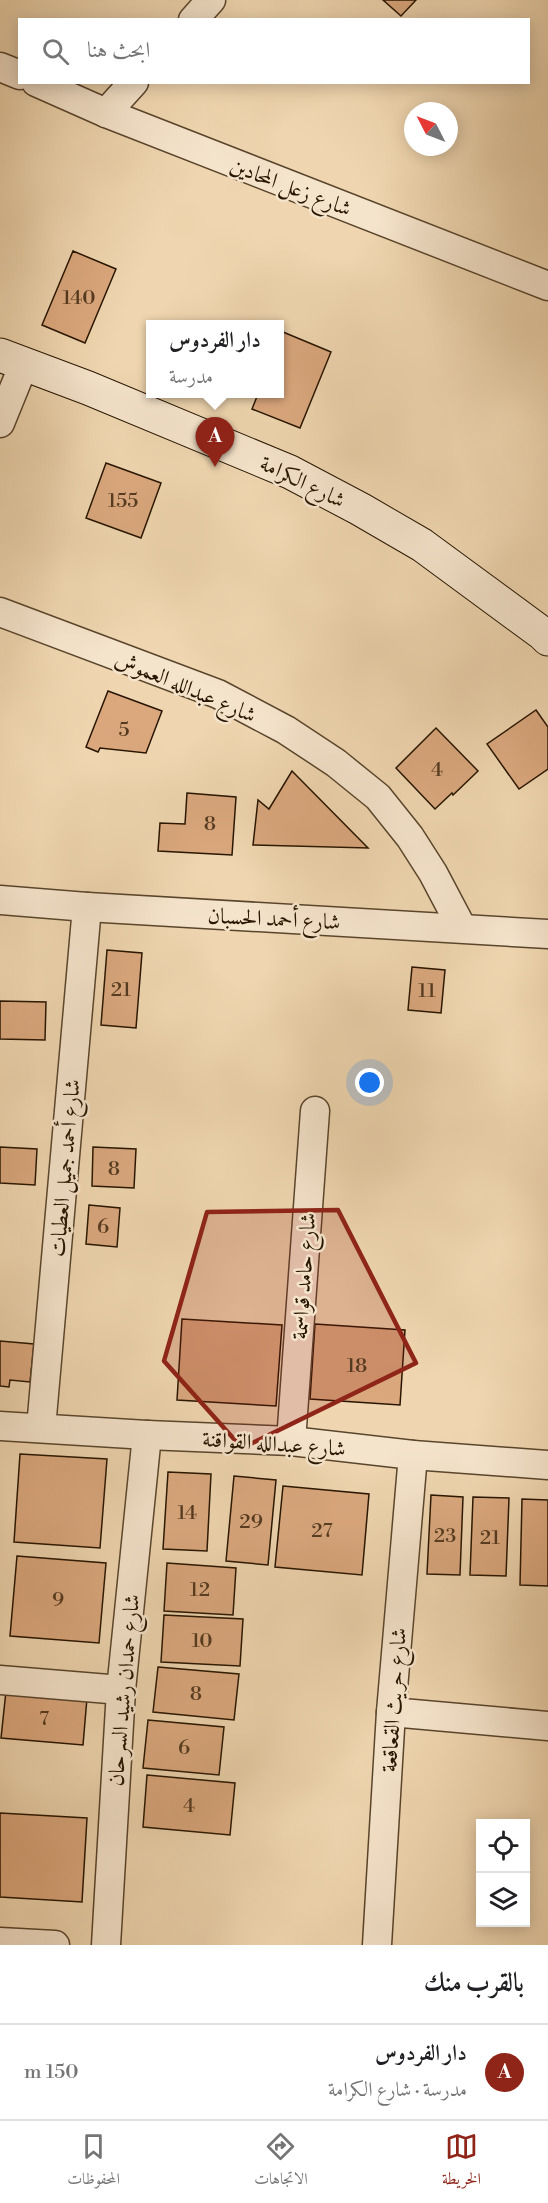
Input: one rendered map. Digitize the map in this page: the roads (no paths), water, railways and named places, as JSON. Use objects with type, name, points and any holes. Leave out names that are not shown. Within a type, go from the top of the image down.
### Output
[{"type":"street","points":[[195,18],[211,0]]},
{"type":"street","points":[[0,67],[18,74]]},
{"type":"street","name":"شارع زعل المحادين","points":[[41,84],[106,113],[548,286]]},
{"type":"street","points":[[106,113],[132,84]]},
{"type":"street","points":[[0,423],[12,359]]},
{"type":"street","name":"شارع الكرامة","points":[[12,359],[290,472],[360,508],[422,545],[548,639]]},
{"type":"street","name":"شارع عبدالله العموش","points":[[0,612],[218,694],[286,730],[336,763],[378,797],[410,837],[433,873],[462,928]]},
{"type":"street","name":"شارع أحمد الحسبان","points":[[0,900],[548,934]]},
{"type":"street","name":"شارع أحمد جميل العطيات","points":[[41,1428],[87,907]]},
{"type":"street","name":"شارع حامد قواسمة","points":[[291,1441],[315,1111]]},
{"type":"street","name":"شارع عبدالله القواقنة","points":[[0,1426],[291,1441],[413,1455],[547,1457]]},
{"type":"street","name":"شارع حمدان رشيد السرحان","points":[[106,1945],[121,1690],[147,1435]]},
{"type":"street","name":"شارع حريث القعاقعة","points":[[377,1945],[392,1712],[413,1455]]},
{"type":"street","points":[[0,1680],[121,1690]]},
{"type":"street","points":[[392,1712],[548,1726]]},
{"type":"street","points":[[0,1942],[55,1945]]},
{"type":"place","name":"دار الفردوس","points":[[215,467]]}]
